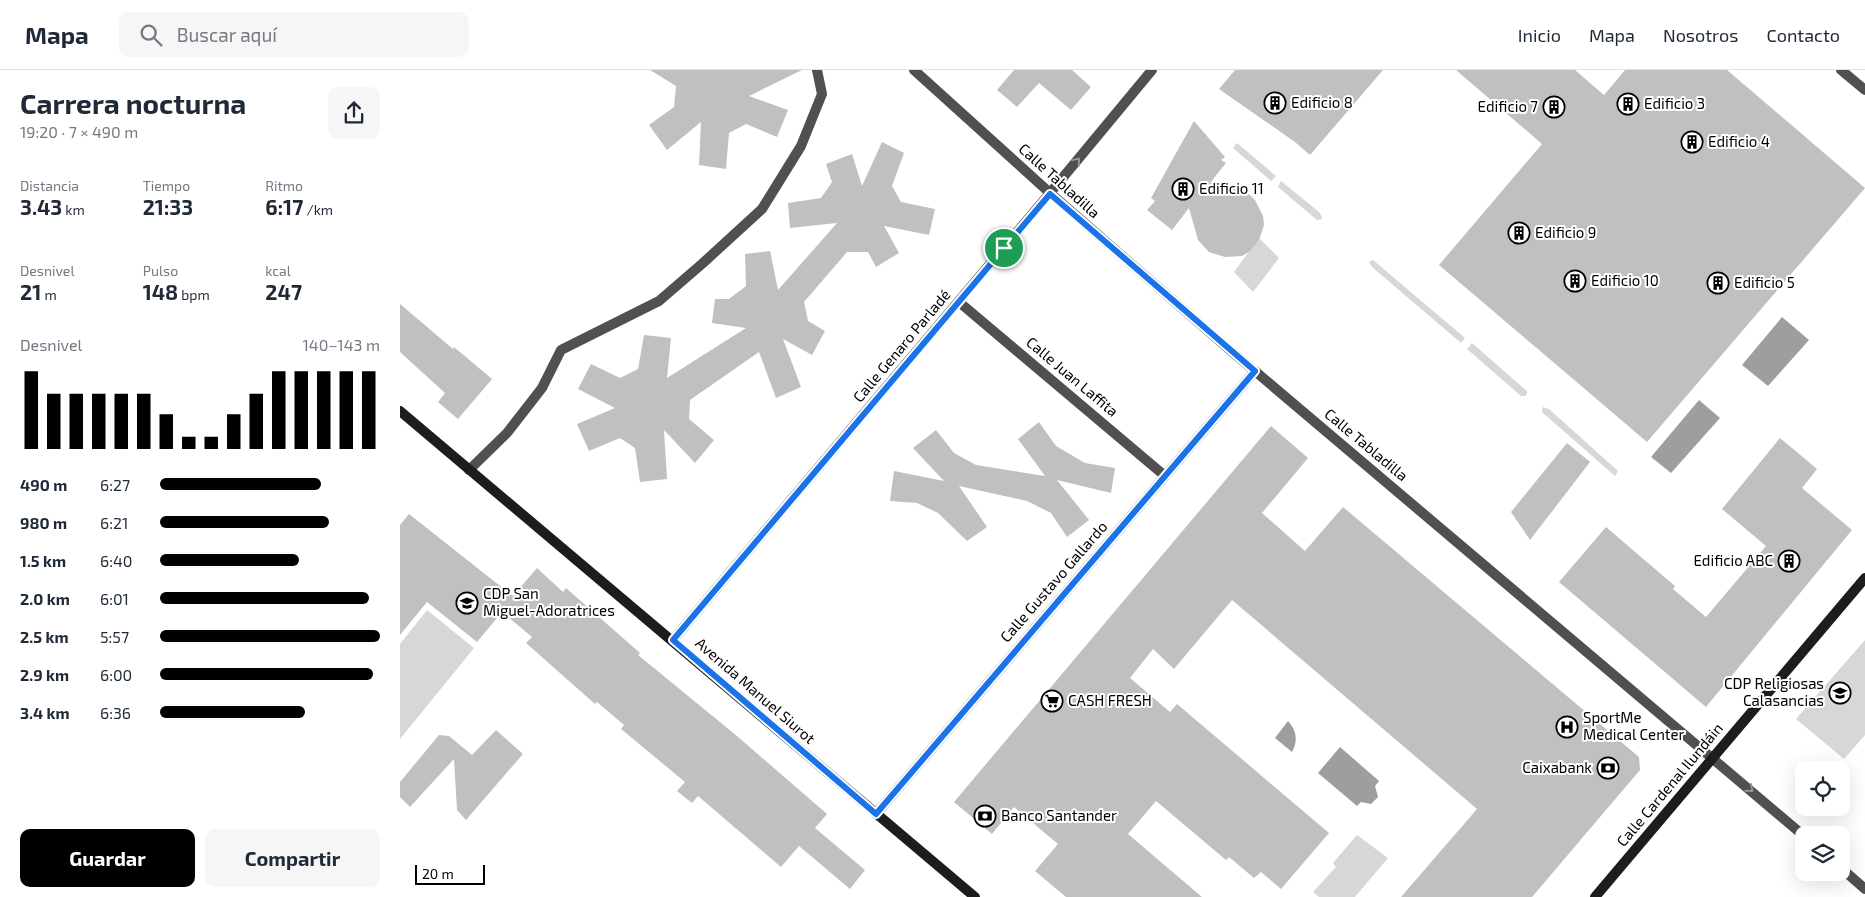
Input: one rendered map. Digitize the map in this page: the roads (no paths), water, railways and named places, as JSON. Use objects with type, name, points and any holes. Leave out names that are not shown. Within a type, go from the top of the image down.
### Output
[{"type":"main road","name":"Avenida Manuel Siurot","points":[[400,411],[975,897]]},
{"type":"main road","name":"Calle Cardenal Ilundáin","points":[[1595,897],[1865,578]]},
{"type":"street","points":[[470,470],[507,433],[542,388],[561,350],[658,301],[762,209],[801,146],[822,94],[817,70]]},
{"type":"street","name":"Calle Tabladilla","points":[[914,70],[1050,194],[1255,371],[1795,828]]},
{"type":"street","name":"Calle Genaro Parladé","points":[[673,640],[1050,194],[1152,70]]},
{"type":"street","points":[[1841,70],[1865,90]]},
{"type":"street","name":"Calle Juan Laffita","points":[[959,302],[1165,476]]},
{"type":"street","name":"Calle Gustavo Gallardo","points":[[876,814],[1255,371]]},
{"type":"street","points":[[1850,876],[1865,889]]},
{"type":"place","name":"Edificio 8","points":[[1275,103]]},
{"type":"place","name":"Edificio 3","points":[[1628,104]]},
{"type":"place","name":"Edificio 7","points":[[1554,107]]},
{"type":"place","name":"Edificio 4","points":[[1692,142]]},
{"type":"place","name":"Edificio 11","points":[[1183,189]]},
{"type":"place","name":"Edificio 9","points":[[1519,233]]},
{"type":"place","name":"Edificio 10","points":[[1575,281]]},
{"type":"place","name":"Edificio 5","points":[[1718,283]]},
{"type":"place","name":"Edificio ABC","points":[[1789,561]]},
{"type":"place","name":"CDP San Miguel-Adoratrices","points":[[467,603]]},
{"type":"place","name":"CDP Religiosas Calasancias","points":[[1840,693]]},
{"type":"place","name":"CASH FRESH","points":[[1052,701]]},
{"type":"place","name":"SportMe Medical Center","points":[[1567,727]]},
{"type":"place","name":"Caixabank","points":[[1608,768]]},
{"type":"place","name":"Banco Santander","points":[[985,816]]}]
